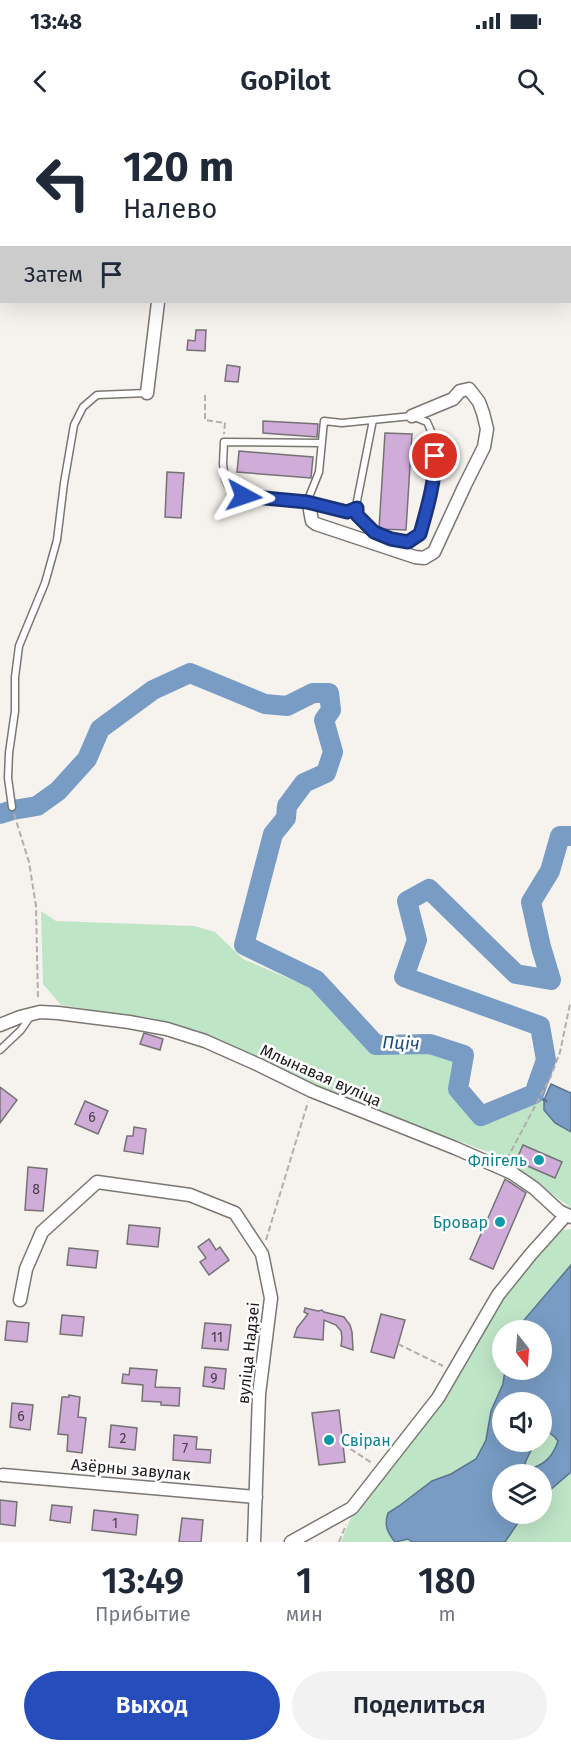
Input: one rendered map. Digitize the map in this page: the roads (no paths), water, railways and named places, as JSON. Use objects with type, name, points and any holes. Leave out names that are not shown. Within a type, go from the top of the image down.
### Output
[{"type":"street","points":[[147,393],[158,303]]},
{"type":"street","points":[[307,502],[312,521],[316,524],[415,556],[424,558],[434,552],[484,447],[487,429],[479,402],[469,389],[460,391],[453,399],[412,416]]},
{"type":"street","points":[[0,1025],[36,1013]]},
{"type":"street","name":"Млынавая вуліца","points":[[36,1013],[106,1018],[167,1029],[205,1041],[312,1091],[512,1173],[568,1216]]},
{"type":"street","name":"вуліца Надзеі","points":[[20,1300],[26,1269],[42,1232],[98,1182],[190,1195],[235,1213],[262,1254],[271,1298],[259,1394],[254,1542]]},
{"type":"street","points":[[291,1542],[352,1508],[438,1398],[498,1295],[531,1254],[568,1216]]},
{"type":"street","name":"Азёрны завулак","points":[[3,1475],[256,1497]]},
{"type":"lane","points":[[13,811],[8,778],[19,646],[45,584],[57,540],[74,425],[83,407],[97,395],[147,393]]},
{"type":"lane","points":[[307,502],[319,472],[324,421],[342,423],[412,416],[427,422],[435,440],[435,472],[420,534],[408,542],[391,539],[374,532],[357,515],[357,501],[373,420]]},
{"type":"lane","points":[[321,443],[224,442],[225,479],[233,492],[244,496],[307,502],[347,512],[357,508]]},
{"type":"lane","points":[[0,1050],[36,1013]]},
{"type":"water","points":[[551,1084],[571,1093],[571,1132],[555,1123],[544,1110],[544,1100]]},
{"type":"water","points":[[571,1265],[571,1472],[552,1488],[552,1464],[541,1464],[554,1451],[558,1441],[552,1435],[552,1392],[499,1392],[504,1380],[552,1380],[552,1320],[524,1320]]},
{"type":"water","points":[[492,1409],[492,1452],[530,1452],[526,1464],[492,1464],[492,1524],[517,1524],[505,1542],[412,1542],[408,1539],[395,1542],[387,1528],[388,1513],[432,1481],[451,1474],[476,1459],[486,1440]]},
{"type":"waterway","name":"Пціч","points":[[0,814],[37,806],[58,791],[87,759],[100,729],[153,690],[190,673],[265,704],[287,706],[313,693],[329,693],[331,710],[324,720],[333,752],[326,773],[304,783],[287,806],[286,818],[273,834],[244,945],[316,980],[376,1045],[430,1044],[464,1055],[458,1089],[481,1116],[534,1094],[546,1060],[540,1026],[404,977],[417,940],[407,901],[429,889],[516,974],[551,980],[531,902],[550,871],[560,836],[571,836]]},
{"type":"waterway","points":[[534,1094],[546,1101]]},
{"type":"place","name":"Флігель","points":[[539,1160]]},
{"type":"place","name":"Бровар","points":[[500,1222]]},
{"type":"place","name":"Свіран","points":[[329,1440]]}]
